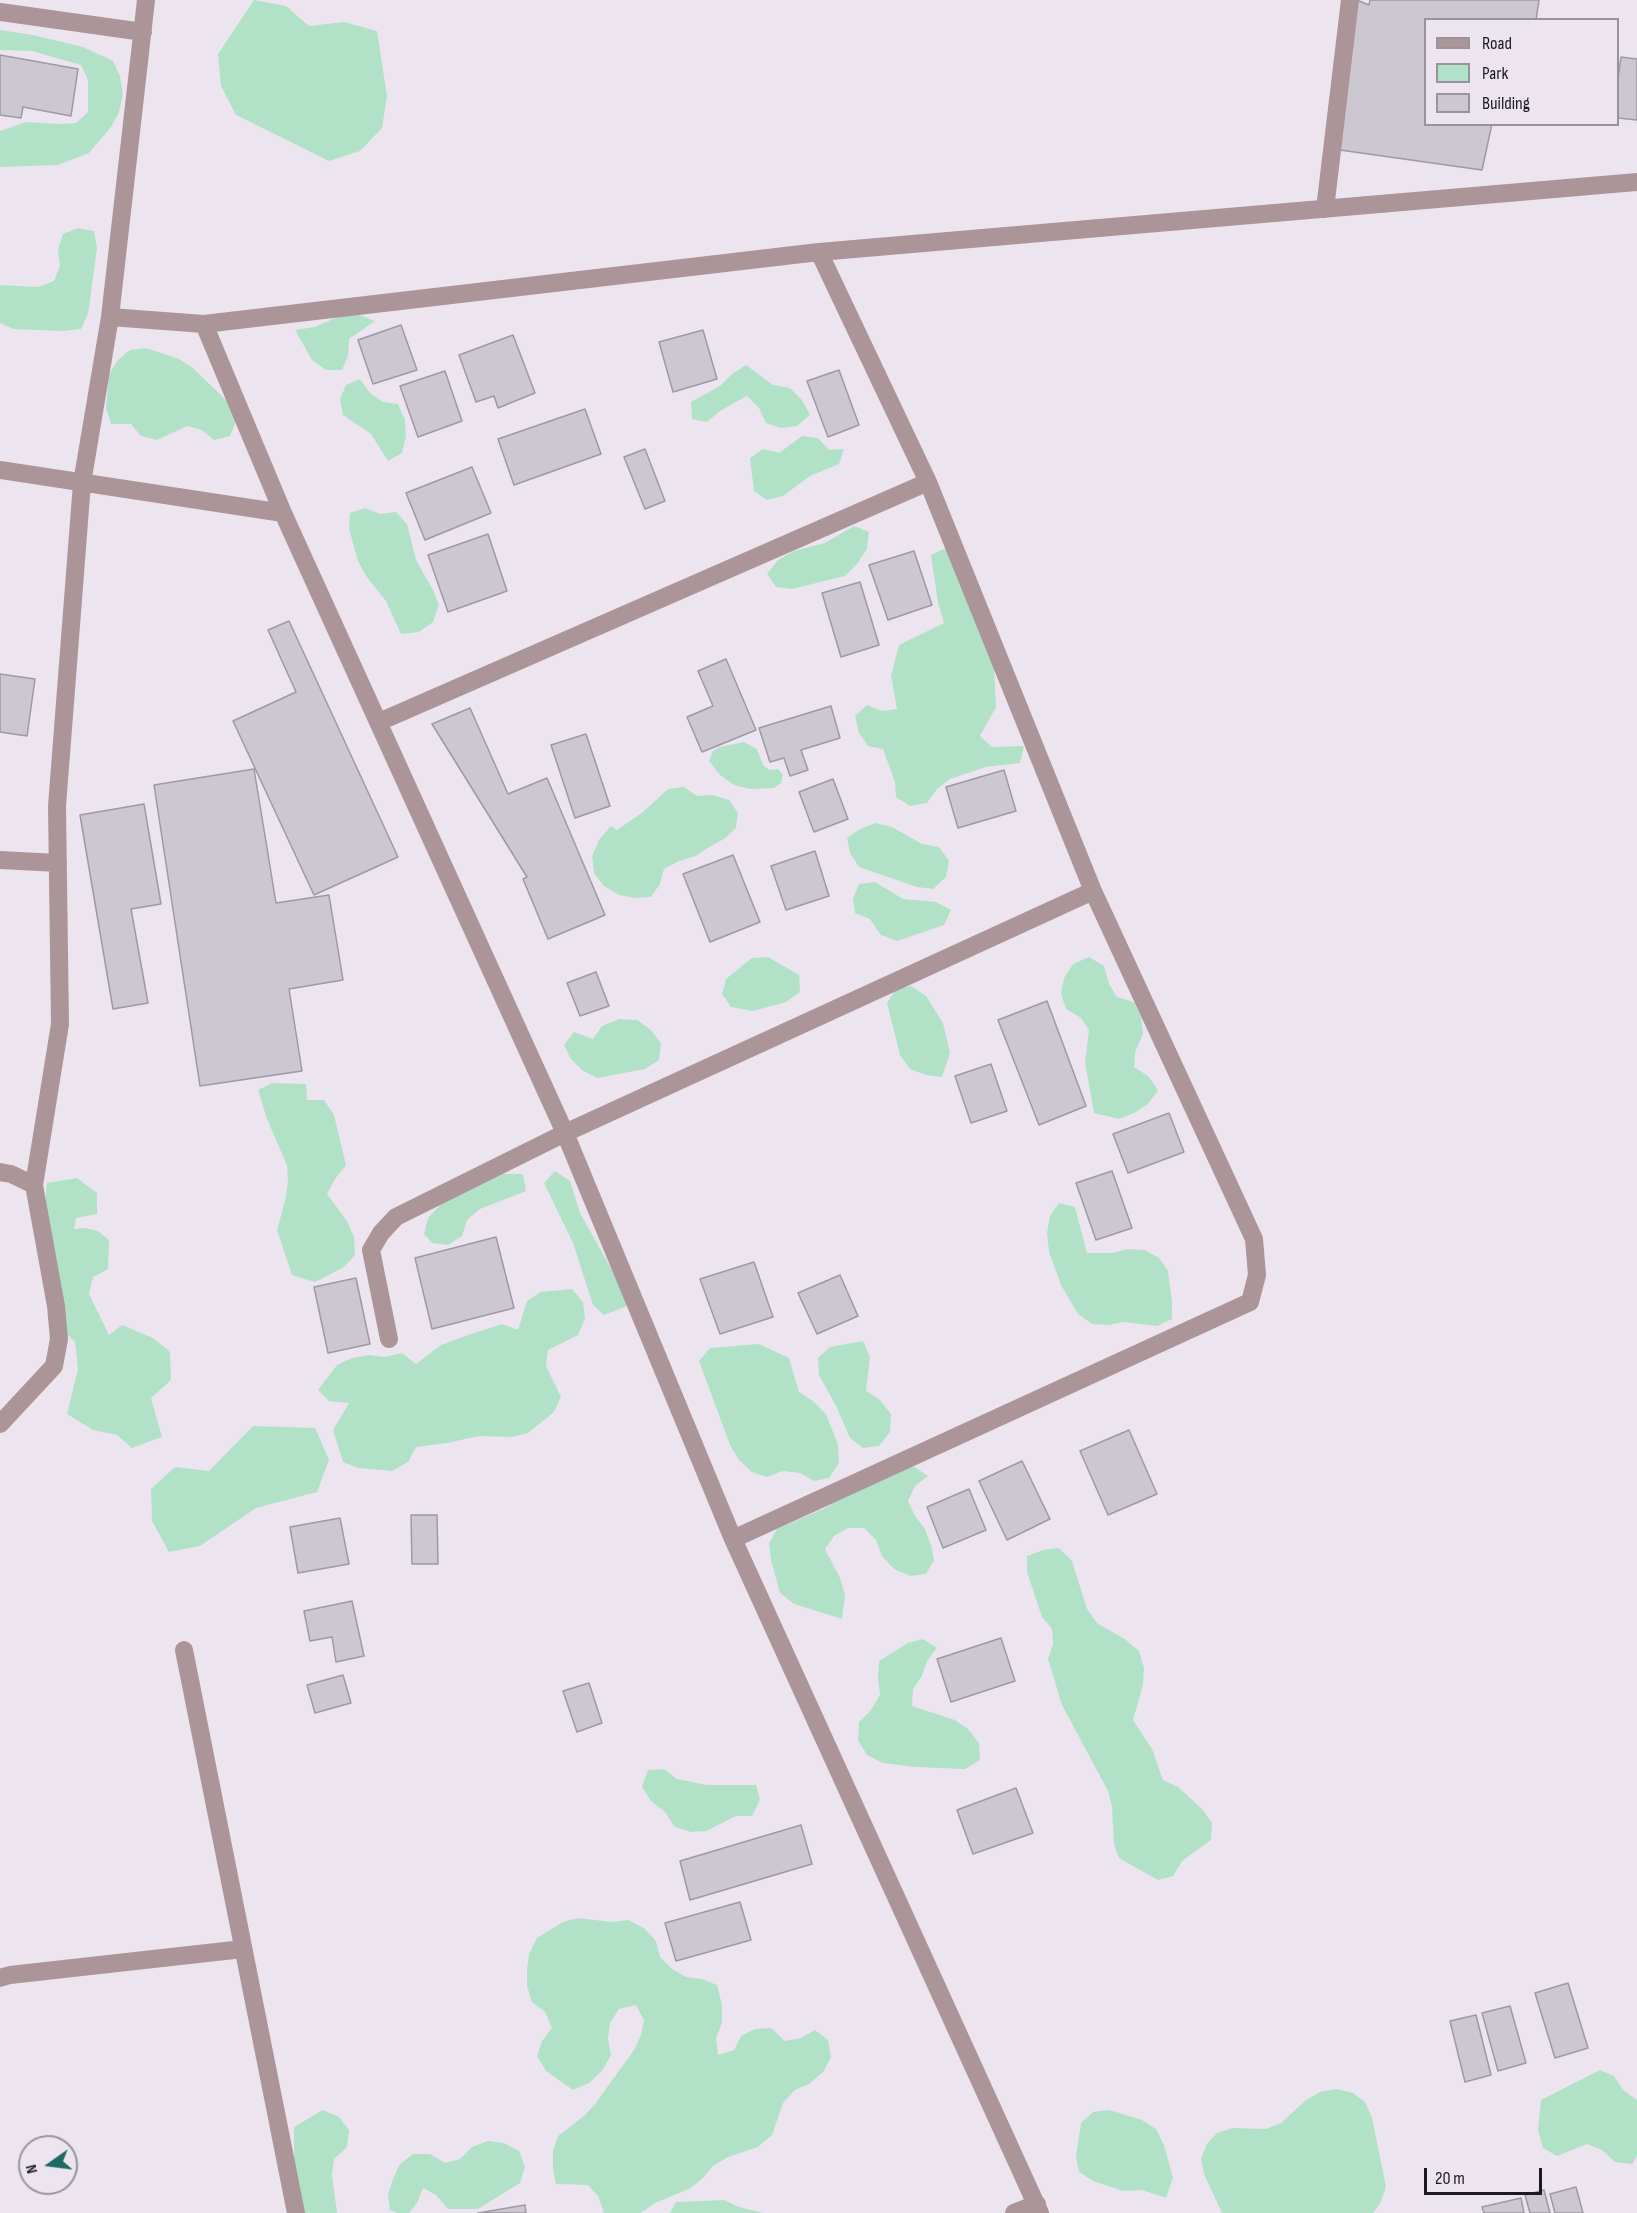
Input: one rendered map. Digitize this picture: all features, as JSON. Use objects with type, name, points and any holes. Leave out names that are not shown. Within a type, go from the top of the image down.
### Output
[{"type":"street","points":[[0,1424],[54,1366],[59,1339],[56,1306],[34,1185],[60,1024],[57,806],[82,483],[110,317],[146,0]]},
{"type":"street","points":[[1325,209],[1350,0]]},
{"type":"street","points":[[0,12],[143,32]]},
{"type":"street","points":[[110,317],[204,324],[819,252],[1637,183]]},
{"type":"street","points":[[733,1539],[1250,1302],[1257,1275],[1254,1239],[1093,891],[928,482],[819,252]]},
{"type":"street","points":[[204,324],[283,513],[565,1133],[733,1539],[1038,2209],[1014,2213]]},
{"type":"street","points":[[0,470],[283,513]]},
{"type":"street","points":[[379,722],[928,482]]},
{"type":"street","points":[[0,860],[58,863]]},
{"type":"street","points":[[389,1339],[371,1250],[381,1233],[396,1217],[565,1133],[1093,891]]},
{"type":"street","points":[[0,1173],[11,1174],[34,1185]]},
{"type":"street","points":[[0,1402],[19,1405]]},
{"type":"street","points":[[184,1650],[296,2213]]},
{"type":"street","points":[[3,1973],[243,1949]]},
{"type":"green space","points":[[254,0],[286,6],[309,26],[344,22],[377,31],[387,96],[382,128],[360,151],[329,161],[236,115],[221,86],[218,54]]},
{"type":"green space","points":[[0,30],[83,47],[113,61],[120,76],[123,95],[119,112],[111,127],[89,153],[58,165],[0,167],[0,131],[26,122],[76,123],[88,112],[88,80],[81,65],[32,51],[0,50]]},
{"type":"green space","points":[[78,228],[94,231],[97,248],[88,314],[81,329],[63,331],[13,329],[0,323],[0,285],[38,287],[54,281],[60,266],[58,249],[63,234]]},
{"type":"green space","points":[[344,314],[360,315],[375,321],[349,339],[348,356],[342,370],[326,370],[312,360],[295,330],[315,327]]},
{"type":"green space","points":[[146,348],[179,359],[193,368],[230,404],[237,419],[230,436],[214,440],[202,430],[187,426],[157,440],[141,436],[131,424],[111,424],[106,408],[109,375],[117,361],[130,350]]},
{"type":"green space","points":[[746,365],[773,385],[790,388],[802,400],[810,415],[797,426],[781,428],[766,423],[759,408],[747,396],[720,411],[707,422],[692,419],[691,402],[720,386]]},
{"type":"green space","points":[[360,379],[370,393],[383,402],[398,404],[405,420],[406,436],[402,453],[388,461],[371,434],[343,415],[340,399],[346,385]]},
{"type":"green space","points":[[802,436],[818,438],[829,450],[844,449],[839,464],[810,476],[783,496],[767,500],[754,491],[750,458],[763,449],[779,453]]},
{"type":"green space","points":[[365,508],[380,514],[396,512],[407,524],[416,560],[439,605],[433,622],[419,632],[401,634],[386,601],[366,576],[358,561],[349,529],[350,513]]},
{"type":"green space","points":[[854,526],[869,532],[867,549],[845,576],[792,589],[776,587],[767,574],[778,560],[794,551],[825,543]]},
{"type":"green space","points":[[946,548],[994,665],[996,707],[980,736],[992,747],[1024,746],[1020,763],[986,767],[950,779],[937,789],[927,803],[910,806],[896,797],[895,782],[883,749],[868,746],[859,733],[855,716],[867,705],[882,711],[897,709],[891,676],[899,645],[944,623],[938,603],[931,555]]},
{"type":"green space","points":[[744,742],[757,749],[763,765],[769,770],[778,769],[783,775],[781,783],[774,788],[750,789],[734,785],[720,775],[709,761],[713,751],[720,747]]},
{"type":"green space","points":[[684,787],[697,796],[713,795],[729,800],[738,813],[736,828],[724,839],[696,856],[664,869],[660,884],[651,897],[635,898],[619,895],[604,886],[594,873],[592,856],[599,840],[611,826],[617,830],[643,812],[668,789]]},
{"type":"green space","points":[[875,823],[892,827],[922,844],[939,847],[949,861],[946,877],[933,889],[917,887],[859,867],[850,853],[847,838]]},
{"type":"green space","points":[[875,882],[903,899],[936,902],[951,910],[944,925],[897,941],[881,935],[870,919],[855,913],[853,899],[859,884]]},
{"type":"green space","points":[[768,957],[799,975],[800,992],[786,1002],[753,1011],[731,1007],[722,994],[726,979],[752,958]]},
{"type":"green space","points":[[1089,957],[1104,966],[1109,984],[1117,997],[1134,1002],[1141,1017],[1143,1034],[1135,1052],[1134,1067],[1148,1076],[1158,1090],[1148,1104],[1119,1119],[1094,1113],[1085,1062],[1089,1030],[1081,1018],[1066,1009],[1061,994],[1064,978],[1073,964]]},
{"type":"green space","points":[[911,986],[926,996],[943,1023],[950,1053],[942,1077],[926,1075],[910,1069],[900,1055],[887,1003],[896,989]]},
{"type":"green space","points":[[619,1019],[637,1020],[650,1029],[661,1043],[659,1060],[645,1069],[597,1078],[582,1070],[571,1059],[564,1045],[574,1032],[593,1039],[602,1026]]},
{"type":"green space","points":[[272,1083],[306,1084],[307,1100],[324,1100],[334,1115],[346,1165],[327,1194],[347,1221],[354,1237],[355,1255],[344,1267],[315,1282],[292,1275],[277,1230],[286,1197],[287,1165],[267,1119],[258,1090]]},
{"type":"green space","points":[[555,1171],[570,1181],[580,1213],[623,1290],[627,1306],[604,1315],[593,1305],[573,1243],[544,1183]]},
{"type":"green space","points":[[491,1174],[523,1174],[526,1191],[480,1209],[467,1220],[462,1236],[448,1245],[432,1243],[424,1234],[428,1218],[461,1183]]},
{"type":"green space","points":[[77,1178],[97,1193],[97,1214],[76,1218],[74,1229],[85,1228],[98,1231],[109,1240],[108,1269],[93,1277],[89,1294],[109,1335],[122,1325],[153,1338],[170,1352],[171,1380],[151,1398],[162,1437],[132,1448],[117,1435],[93,1430],[67,1414],[78,1369],[75,1342],[52,1319],[45,1207],[47,1183]]},
{"type":"green space","points":[[1059,1203],[1075,1207],[1087,1253],[1112,1253],[1128,1249],[1145,1250],[1159,1258],[1168,1271],[1172,1319],[1157,1326],[1124,1322],[1108,1325],[1092,1324],[1078,1314],[1061,1285],[1049,1252],[1047,1233],[1050,1216]]},
{"type":"green space","points":[[572,1289],[583,1302],[585,1319],[578,1335],[548,1350],[546,1366],[561,1397],[554,1412],[528,1433],[512,1437],[479,1436],[416,1447],[408,1462],[392,1471],[358,1468],[343,1462],[333,1430],[349,1403],[329,1401],[318,1390],[337,1365],[352,1358],[369,1355],[385,1357],[402,1353],[416,1364],[441,1345],[471,1334],[502,1324],[518,1330],[527,1301],[541,1292]]},
{"type":"green space","points":[[863,1341],[870,1357],[866,1391],[880,1400],[891,1414],[890,1432],[879,1446],[863,1448],[850,1438],[819,1375],[818,1358],[830,1347]]},
{"type":"green space","points":[[759,1344],[789,1358],[799,1392],[813,1401],[826,1414],[838,1445],[839,1463],[829,1478],[814,1481],[800,1473],[783,1471],[767,1477],[752,1472],[739,1460],[730,1445],[699,1361],[710,1348]]},
{"type":"green space","points":[[253,1426],[315,1428],[329,1460],[317,1492],[256,1508],[200,1546],[169,1552],[152,1521],[151,1489],[175,1467],[209,1471]]},
{"type":"green space","points":[[913,1466],[928,1476],[915,1486],[908,1501],[915,1516],[925,1529],[931,1545],[934,1560],[926,1574],[910,1576],[894,1569],[882,1556],[876,1540],[864,1528],[848,1528],[834,1536],[825,1549],[840,1578],[845,1595],[842,1619],[794,1604],[780,1593],[769,1543],[777,1529],[823,1509],[881,1475]]},
{"type":"green space","points":[[1059,1548],[1072,1561],[1087,1609],[1097,1623],[1126,1640],[1139,1651],[1144,1668],[1143,1685],[1133,1720],[1152,1749],[1163,1780],[1178,1787],[1203,1810],[1212,1823],[1211,1840],[1182,1861],[1173,1876],[1158,1880],[1119,1858],[1114,1844],[1112,1807],[1108,1791],[1062,1705],[1048,1659],[1053,1644],[1052,1629],[1042,1617],[1027,1572],[1027,1556],[1043,1550]]},
{"type":"green space","points":[[923,1639],[937,1648],[927,1661],[922,1676],[913,1689],[912,1706],[955,1720],[968,1729],[979,1743],[980,1760],[965,1769],[883,1763],[867,1755],[858,1740],[859,1722],[871,1710],[880,1695],[879,1661],[908,1643]]},
{"type":"green space","points":[[664,1769],[677,1779],[707,1785],[756,1785],[760,1800],[752,1816],[736,1816],[706,1831],[691,1832],[675,1827],[665,1812],[651,1801],[642,1787],[648,1770]]},
{"type":"green space","points":[[578,1918],[612,1922],[628,1920],[644,1928],[656,1941],[660,1957],[672,1969],[686,1977],[702,1979],[717,1985],[722,2005],[722,2023],[716,2038],[718,2055],[734,2050],[741,2036],[755,2029],[771,2028],[785,2041],[801,2038],[815,2030],[828,2040],[831,2057],[823,2072],[809,2084],[795,2090],[783,2103],[772,2135],[758,2147],[728,2157],[713,2166],[689,2189],[657,2202],[640,2213],[604,2213],[598,2196],[588,2185],[556,2184],[553,2151],[558,2136],[584,2116],[595,2104],[634,2050],[641,2035],[644,2020],[636,2005],[619,2009],[610,2023],[608,2039],[611,2055],[602,2071],[589,2083],[573,2090],[546,2071],[537,2056],[542,2041],[552,2028],[545,2012],[532,2002],[527,1986],[529,1954],[537,1938],[563,1922]]},
{"type":"green space","points":[[1600,2070],[1614,2076],[1623,2090],[1637,2100],[1637,2156],[1632,2164],[1615,2162],[1602,2150],[1587,2144],[1557,2156],[1543,2148],[1538,2131],[1541,2100]]},
{"type":"green space","points":[[1337,2089],[1353,2093],[1365,2102],[1372,2118],[1386,2186],[1381,2202],[1373,2213],[1222,2213],[1204,2174],[1201,2159],[1207,2144],[1217,2133],[1233,2128],[1266,2129],[1281,2123],[1306,2100],[1320,2092]]},
{"type":"green space","points":[[323,2110],[339,2117],[349,2130],[347,2147],[334,2159],[332,2175],[337,2213],[297,2213],[294,2192],[294,2127]]},
{"type":"green space","points":[[1109,2110],[1142,2120],[1156,2129],[1164,2145],[1173,2178],[1166,2198],[1142,2190],[1123,2191],[1093,2181],[1079,2172],[1076,2156],[1081,2123],[1093,2112]]},
{"type":"green space","points":[[488,2141],[504,2143],[519,2151],[525,2167],[520,2183],[478,2209],[448,2209],[436,2195],[423,2188],[417,2203],[409,2213],[397,2213],[390,2210],[388,2195],[393,2179],[400,2164],[413,2154],[430,2154],[445,2163],[460,2159],[472,2147]]},
{"type":"green space","points":[[724,2200],[739,2207],[763,2213],[670,2213],[676,2202]]},
{"type":"building","points":[[1357,0],[1369,5],[1370,0],[1539,0],[1536,18],[1424,18],[1424,126],[1492,126],[1482,170],[1340,150]]},
{"type":"building","points":[[0,55],[78,69],[71,116],[23,107],[21,118],[0,115]]},
{"type":"building","points":[[1621,57],[1637,59],[1637,120],[1619,118]]},
{"type":"building","points":[[401,325],[417,370],[373,384],[358,340]]},
{"type":"building","points":[[703,330],[717,379],[673,392],[659,342]]},
{"type":"building","points":[[513,335],[535,393],[498,408],[494,396],[476,402],[459,355]]},
{"type":"building","points":[[839,370],[859,425],[828,437],[807,381]]},
{"type":"building","points":[[445,371],[462,421],[418,437],[400,386]]},
{"type":"building","points":[[585,409],[601,454],[514,485],[498,439]]},
{"type":"building","points":[[645,449],[665,501],[645,509],[624,457]]},
{"type":"building","points":[[472,467],[491,513],[425,540],[406,493]]},
{"type":"building","points":[[488,534],[507,591],[448,612],[428,555]]},
{"type":"building","points":[[914,551],[932,605],[888,620],[869,565]]},
{"type":"building","points":[[860,582],[879,645],[841,657],[822,593]]},
{"type":"building","points":[[289,621],[398,857],[314,895],[233,721],[296,692],[268,630]]},
{"type":"building","points":[[726,659],[756,730],[702,752],[687,717],[713,706],[698,671]]},
{"type":"building","points":[[0,674],[35,679],[27,736],[0,732]]},
{"type":"building","points":[[831,706],[840,738],[801,750],[808,770],[790,776],[784,758],[770,762],[759,728]]},
{"type":"building","points":[[470,708],[508,794],[547,778],[605,915],[548,939],[523,879],[527,877],[432,724]]},
{"type":"building","points":[[586,734],[610,806],[575,818],[551,745]]},
{"type":"building","points":[[254,769],[276,903],[329,895],[343,980],[289,989],[302,1071],[200,1086],[154,785]]},
{"type":"building","points":[[1004,770],[1016,811],[958,828],[946,787]]},
{"type":"building","points":[[833,779],[848,819],[814,832],[799,792]]},
{"type":"building","points":[[144,804],[161,904],[131,909],[148,1003],[113,1009],[80,815]]},
{"type":"building","points":[[815,851],[829,896],[786,910],[771,866]]},
{"type":"building","points":[[733,855],[760,922],[710,942],[683,874]]},
{"type":"building","points":[[596,972],[609,1006],[580,1016],[567,983]]},
{"type":"building","points":[[1047,1001],[1086,1106],[1039,1125],[998,1020]]},
{"type":"building","points":[[991,1064],[1007,1111],[971,1123],[955,1076]]},
{"type":"building","points":[[1169,1113],[1184,1152],[1128,1173],[1113,1134]]},
{"type":"building","points":[[1112,1171],[1132,1228],[1096,1240],[1076,1183]]},
{"type":"building","points":[[496,1237],[514,1308],[432,1329],[415,1258]]},
{"type":"building","points":[[754,1262],[773,1317],[720,1334],[700,1279]]},
{"type":"building","points":[[840,1275],[858,1316],[817,1334],[798,1293]]},
{"type":"building","points":[[356,1278],[370,1344],[328,1353],[314,1287]]},
{"type":"building","points":[[1129,1430],[1157,1494],[1108,1515],[1080,1451]]},
{"type":"building","points":[[1022,1461],[1050,1519],[1007,1540],[979,1481]]},
{"type":"building","points":[[969,1489],[986,1530],[943,1548],[927,1507]]},
{"type":"building","points":[[411,1515],[437,1515],[438,1564],[412,1564]]},
{"type":"building","points":[[340,1518],[349,1564],[298,1573],[290,1527]]},
{"type":"building","points":[[352,1601],[364,1656],[336,1662],[332,1637],[310,1641],[304,1611]]},
{"type":"building","points":[[1001,1638],[1015,1681],[951,1702],[937,1659]]},
{"type":"building","points":[[343,1675],[351,1703],[315,1713],[307,1685]]},
{"type":"building","points":[[589,1683],[602,1723],[577,1732],[563,1691]]},
{"type":"building","points":[[1016,1788],[1033,1833],[973,1854],[957,1810]]},
{"type":"building","points":[[801,1825],[812,1864],[690,1900],[680,1861]]},
{"type":"building","points":[[740,1902],[751,1940],[676,1961],[665,1923]]},
{"type":"building","points":[[1568,1983],[1588,2048],[1555,2058],[1535,1993]]},
{"type":"building","points":[[1510,2006],[1526,2063],[1498,2071],[1482,2013]]},
{"type":"building","points":[[1476,2015],[1491,2075],[1465,2082],[1450,2021]]},
{"type":"building","points":[[1576,2187],[1583,2213],[1555,2213],[1550,2194]]},
{"type":"building","points":[[1544,2190],[1550,2213],[1530,2213],[1525,2195]]},
{"type":"building","points":[[1521,2198],[1524,2213],[1484,2213],[1482,2207]]},
{"type":"building","points":[[525,2205],[526,2213],[478,2213]]}]
